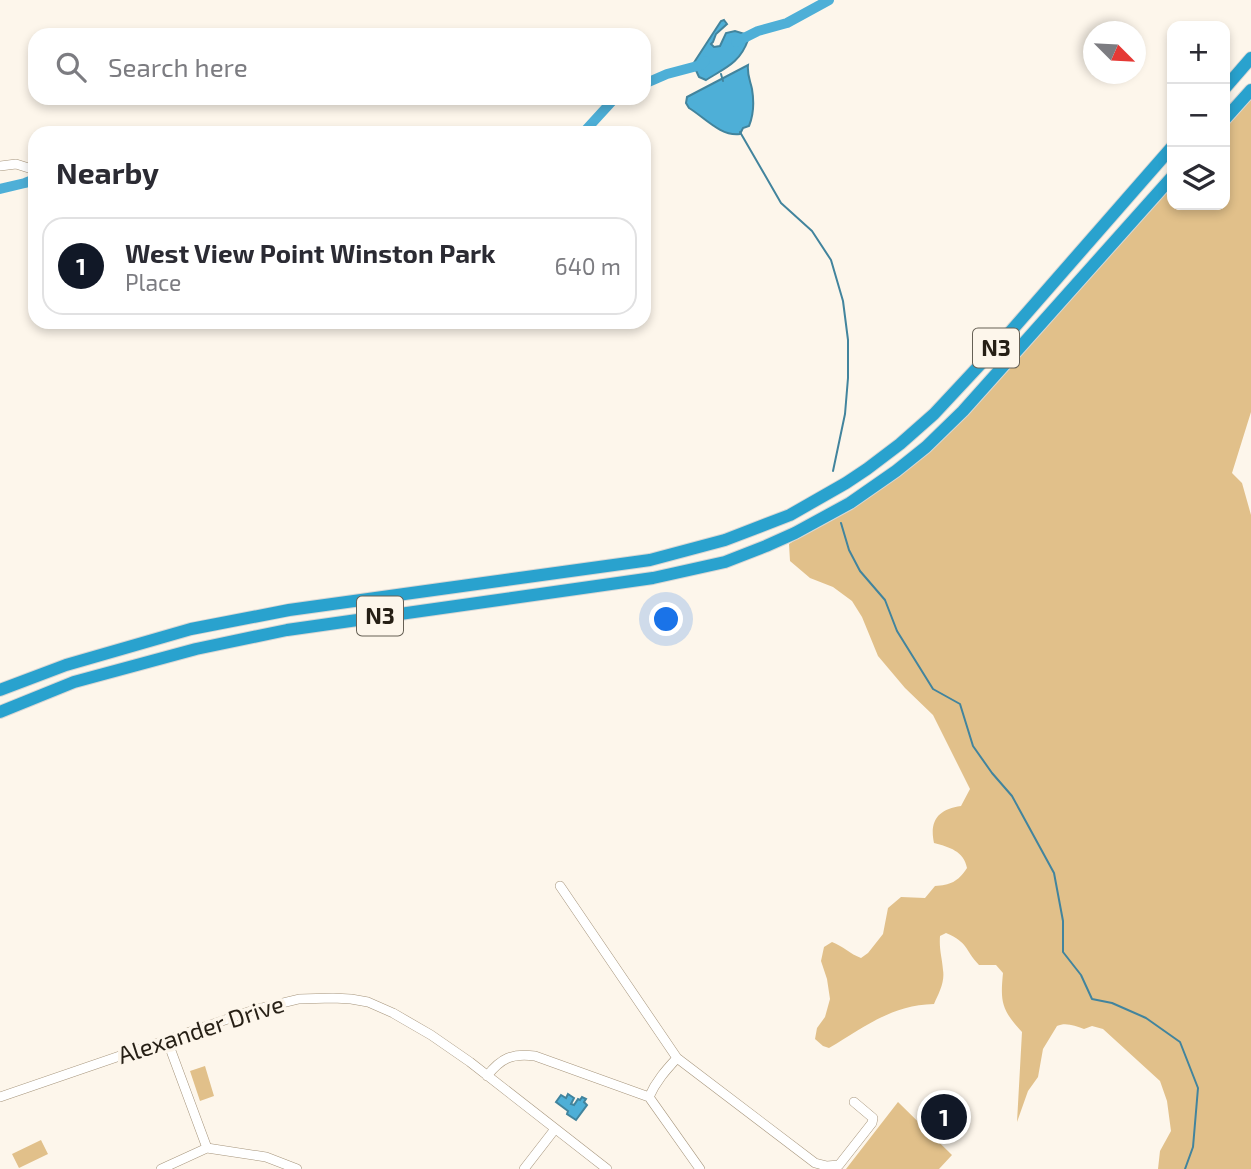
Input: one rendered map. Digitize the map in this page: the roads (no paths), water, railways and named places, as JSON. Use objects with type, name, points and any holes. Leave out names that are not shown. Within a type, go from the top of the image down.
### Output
[{"type":"highway","points":[[1228,84],[1251,58]]},
{"type":"highway","points":[[1230,113],[1251,90]]},
{"type":"highway","name":"N3","points":[[0,691],[66,664],[191,629],[289,610],[650,561],[702,548],[752,531],[790,514],[867,469],[934,414],[1167,153]]},
{"type":"highway","name":"N3","points":[[0,712],[74,682],[196,649],[287,629],[653,578],[706,567],[795,533],[850,503],[897,471],[926,447],[963,411],[1167,183]]},
{"type":"street","points":[[0,166],[16,163],[28,167]]},
{"type":"street","points":[[560,886],[677,1058],[815,1163],[839,1165],[872,1123],[873,1118],[854,1102]]},
{"type":"street","name":"Alexander Drive","points":[[0,1097],[254,1010],[299,999],[351,999],[368,1002],[393,1013],[431,1035],[607,1169]]},
{"type":"street","points":[[167,1040],[207,1148]]},
{"type":"street","points":[[487,1076],[505,1059],[516,1055],[535,1056],[649,1097],[700,1169]]},
{"type":"street","points":[[649,1097],[653,1086],[677,1058]]},
{"type":"street","points":[[524,1169],[555,1129]]},
{"type":"street","points":[[161,1169],[207,1148],[266,1157],[297,1169]]},
{"type":"water","points":[[724,20],[727,24],[716,34],[711,44],[714,47],[720,46],[726,33],[735,31],[745,34],[748,40],[736,60],[706,80],[699,77],[693,64]]},
{"type":"water","points":[[748,65],[753,112],[749,126],[743,128],[740,134],[719,129],[689,108],[687,97]]},
{"type":"water","points":[[568,1094],[574,1098],[571,1104],[574,1105],[582,1097],[586,1099],[584,1102],[587,1105],[576,1120],[556,1102],[561,1095],[566,1098]]},
{"type":"waterway","points":[[736,42],[758,31],[787,23],[829,0]]},
{"type":"waterway","points":[[651,81],[701,65],[705,61]]},
{"type":"waterway","points":[[721,74],[723,81]]},
{"type":"waterway","points":[[589,126],[609,105]]},
{"type":"waterway","points":[[740,132],[781,203],[812,231],[831,260],[843,301],[848,340],[848,378],[845,414],[833,471]]},
{"type":"waterway","points":[[0,189],[28,182]]},
{"type":"waterway","points":[[841,523],[849,550],[860,571],[885,600],[897,631],[933,689],[960,704],[973,746],[1012,796],[1054,873],[1063,921],[1063,952],[1081,975],[1092,999],[1112,1003],[1146,1018],[1180,1042],[1198,1088],[1193,1147],[1185,1169]]},
{"type":"place","name":"West View Point Winston Park","points":[[944,1117]]}]
